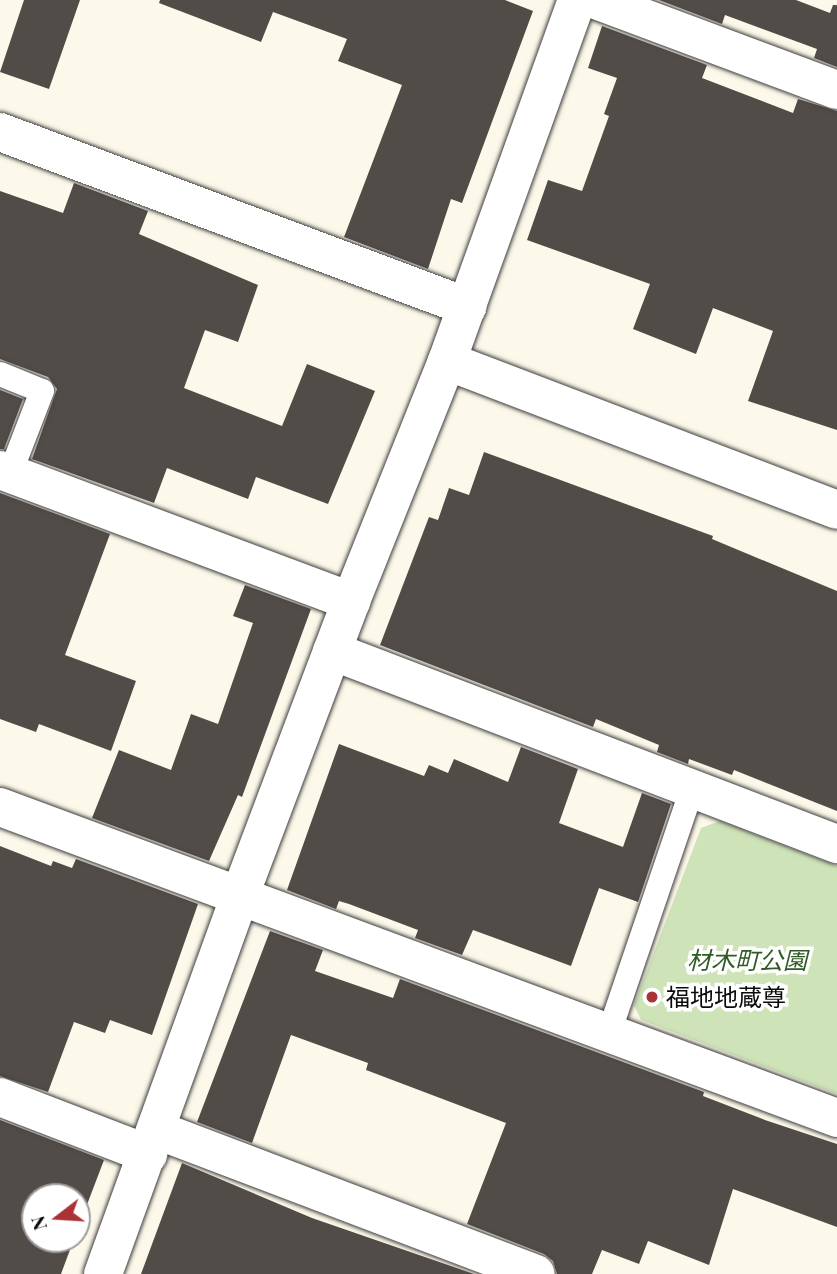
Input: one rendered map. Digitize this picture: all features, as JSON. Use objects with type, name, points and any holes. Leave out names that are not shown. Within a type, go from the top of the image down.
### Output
[{"type":"street","points":[[103,1274],[153,1142],[240,895],[351,601],[447,361],[577,0]]},
{"type":"street","points":[[596,0],[837,90]]},
{"type":"street","points":[[0,132],[467,307]]},
{"type":"street","points":[[447,361],[837,510]]},
{"type":"street","points":[[5,472],[351,601]]},
{"type":"street","points":[[332,651],[837,844]]},
{"type":"street","points":[[0,807],[837,1118]]},
{"type":"street","points":[[0,1097],[153,1142],[536,1274]]},
{"type":"lane","points":[[0,374],[42,391],[5,472]]},
{"type":"lane","points":[[609,1033],[692,789]]},
{"type":"green space","name":"材木町公園","points":[[720,821],[837,866],[837,1094],[641,1020],[634,1005],[701,828]]},
{"type":"building","points":[[24,0],[80,0],[49,89],[0,72]]},
{"type":"building","points":[[160,0],[505,0],[533,11],[462,203],[451,199],[428,269],[344,237],[402,85],[338,61],[347,39],[273,12],[261,42],[159,3]]},
{"type":"building","points":[[659,0],[796,0],[830,13],[833,5],[837,5],[837,67],[814,58],[817,49],[725,15],[722,24]]},
{"type":"building","points":[[602,26],[707,65],[702,78],[793,113],[798,99],[837,111],[837,430],[748,401],[773,331],[713,308],[696,354],[633,329],[650,284],[527,240],[548,180],[582,191],[609,116],[604,114],[617,78],[588,68]]},
{"type":"building","points":[[74,183],[148,211],[139,234],[258,285],[238,342],[205,330],[184,388],[282,426],[307,364],[375,391],[328,504],[256,477],[248,499],[167,468],[154,503],[32,459],[57,389],[48,377],[0,359],[0,191],[63,213]]},
{"type":"building","points":[[0,390],[23,399],[4,449],[0,449]]},
{"type":"building","points":[[484,452],[713,536],[712,539],[837,591],[837,811],[734,770],[732,775],[689,759],[688,764],[657,752],[659,745],[596,719],[593,727],[380,645],[429,517],[438,520],[449,488],[469,495]]},
{"type":"building","points":[[0,493],[110,534],[65,655],[136,681],[111,751],[39,724],[36,732],[0,719]]},
{"type":"building","points":[[245,585],[311,609],[242,797],[238,795],[209,861],[92,818],[119,750],[171,770],[191,714],[218,724],[253,623],[233,616]]},
{"type":"building","points":[[339,744],[424,776],[429,765],[448,773],[454,759],[508,782],[521,747],[578,769],[559,823],[623,847],[642,793],[671,804],[638,902],[599,888],[571,966],[473,930],[462,955],[415,938],[418,930],[349,904],[339,901],[336,909],[287,890]]},
{"type":"building","points":[[0,846],[51,866],[53,861],[72,868],[76,859],[198,904],[152,1035],[110,1020],[105,1033],[74,1022],[48,1092],[0,1076]]},
{"type":"building","points":[[270,931],[323,950],[315,971],[393,998],[400,979],[704,1092],[703,1096],[765,1120],[837,1144],[837,1227],[733,1189],[709,1265],[648,1241],[639,1264],[602,1250],[592,1274],[557,1274],[553,1261],[544,1254],[467,1224],[506,1123],[366,1070],[368,1063],[291,1035],[252,1143],[197,1122]]},
{"type":"building","points":[[0,1120],[104,1160],[91,1194],[91,1183],[21,1183],[21,1253],[69,1253],[61,1274],[0,1274]]},
{"type":"building","points":[[182,1163],[312,1218],[474,1274],[141,1274]]},
{"type":"place","name":"福地地蔵尊","points":[[652,997]]}]
